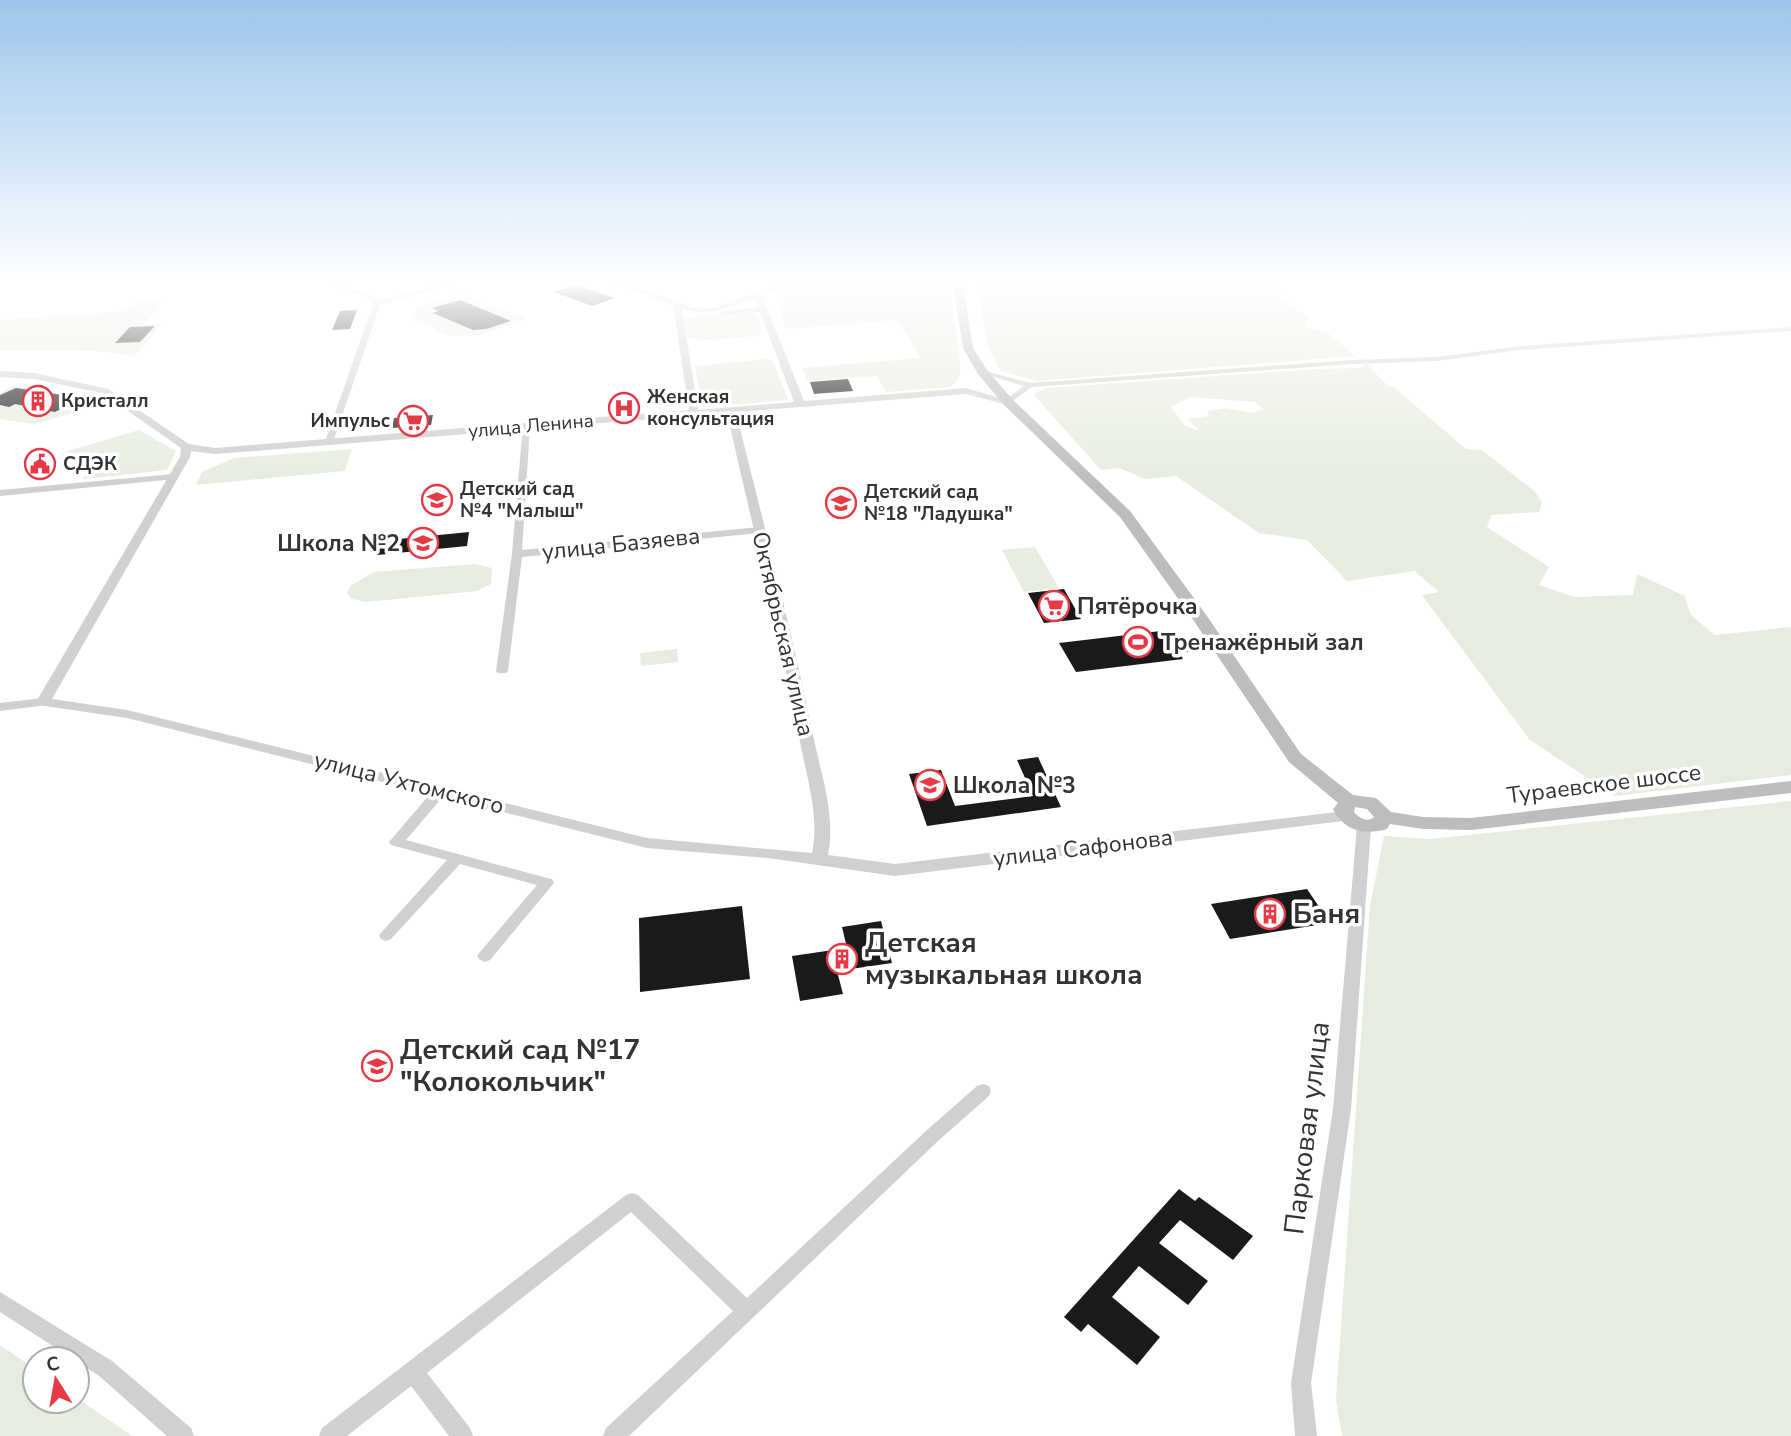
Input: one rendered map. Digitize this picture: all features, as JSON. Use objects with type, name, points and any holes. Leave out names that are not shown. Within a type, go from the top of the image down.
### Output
[{"type":"main road","points":[[969,350],[982,372],[1008,402],[1125,514],[1201,619],[1294,758],[1364,826],[1380,824],[1384,817],[1380,809],[1371,803],[1358,800],[1347,809]]},
{"type":"main road","name":"Тураевское шоссе","points":[[1384,817],[1423,823],[1471,824],[1791,787]]},
{"type":"street","points":[[329,442],[361,350]]},
{"type":"street","points":[[685,350],[694,413]]},
{"type":"street","points":[[779,350],[800,404]]},
{"type":"street","points":[[966,391],[982,372],[1030,385],[1481,355],[1509,350]]},
{"type":"street","points":[[0,373],[34,376],[106,391],[186,447],[222,450]]},
{"type":"street","points":[[1008,402],[1030,385]]},
{"type":"street","name":"улица Ленина","points":[[222,450],[966,391],[1008,402]]},
{"type":"street","name":"Октябрьская улица","points":[[731,410],[801,709],[821,811],[824,835],[819,860]]},
{"type":"street","points":[[517,554],[526,426]]},
{"type":"street","points":[[43,702],[185,457],[186,447]]},
{"type":"street","points":[[0,493],[174,475],[192,460],[222,450]]},
{"type":"street","name":"улица Базяева","points":[[502,671],[517,554],[759,530]]},
{"type":"street","name":"улица Ухтомского","points":[[0,708],[43,702],[127,714],[648,843],[819,860]]},
{"type":"street","points":[[441,790],[396,842],[547,883],[485,956]]},
{"type":"street","name":"улица Сафонова","points":[[819,860],[895,870],[1347,809]]},
{"type":"street","name":"Парковая улица","points":[[1306,1436],[1301,1383],[1342,1109],[1364,826]]},
{"type":"street","points":[[386,935],[457,858]]},
{"type":"street","points":[[614,1436],[983,1091]]},
{"type":"street","points":[[330,1436],[632,1201],[747,1311]]},
{"type":"street","points":[[0,1301],[105,1368],[183,1436]]},
{"type":"street","points":[[412,1371],[462,1436]]},
{"type":"shaded area","points":[[1,350],[140,350],[135,356],[84,351]]},
{"type":"shaded area","points":[[916,350],[959,350],[961,369],[958,379],[951,387],[886,392],[877,376],[807,381],[802,368],[921,358]]},
{"type":"shaded area","points":[[990,350],[1348,350],[1355,356],[1038,381],[1000,371]]},
{"type":"shaded area","points":[[766,359],[773,361],[788,400],[703,407],[695,366]]},
{"type":"shaded area","points":[[1367,364],[1388,386],[1395,388],[1466,449],[1482,450],[1534,491],[1542,502],[1539,512],[1491,515],[1487,527],[1549,567],[1539,585],[1574,597],[1633,595],[1637,574],[1685,596],[1690,614],[1715,635],[1791,627],[1791,775],[1615,796],[1530,740],[1422,595],[1439,592],[1415,571],[1347,581],[1307,540],[1259,533],[1176,476],[1145,479],[1119,468],[1101,470],[1033,394],[1046,388],[1359,368]],"holes":[[[1190,397],[1255,402],[1263,409],[1252,413],[1226,408],[1207,411],[1209,416],[1188,419],[1199,431],[1185,426],[1171,407]]]},
{"type":"shaded area","points":[[13,386],[99,400],[105,404],[34,424],[0,419],[0,393]]},
{"type":"shaded area","points":[[139,430],[176,451],[167,470],[83,479],[93,458],[61,460],[68,451]]},
{"type":"shaded area","points":[[352,449],[345,471],[196,485],[202,472],[234,458]]},
{"type":"shaded area","points":[[1035,547],[1059,588],[1024,592],[1002,550]]},
{"type":"shaded area","points":[[475,564],[492,568],[491,584],[477,591],[366,602],[352,599],[347,593],[350,586],[374,572]]},
{"type":"shaded area","points":[[677,649],[678,662],[641,666],[640,653]]},
{"type":"shaded area","points":[[1791,801],[1791,1436],[1342,1436],[1336,1399],[1370,906],[1384,836],[1430,839]]},
{"type":"shaded area","points":[[0,1345],[21,1359],[21,1415],[91,1415],[91,1408],[132,1436],[0,1436]]},
{"type":"building","points":[[848,379],[853,391],[814,394],[810,382]]},
{"type":"building","name":"Кристалл","points":[[16,388],[82,398],[55,412],[15,404],[9,407],[0,405],[0,395]]},
{"type":"building","name":"Импульс","points":[[433,415],[431,425],[392,428],[394,418]]},
{"type":"building","name":"Школа №2","points":[[469,532],[467,546],[377,555],[379,541]]},
{"type":"building","name":"Пятёрочка","points":[[1064,589],[1081,619],[1044,623],[1028,593]]},
{"type":"building","points":[[1161,631],[1179,638],[1188,652],[1179,653],[1183,659],[1076,672],[1059,643]]},
{"type":"building","name":"Школа №3","points":[[1038,757],[1061,807],[927,826],[909,774],[941,770],[955,806],[1033,796],[1017,760]]},
{"type":"building","name":"Баня","points":[[1307,889],[1330,923],[1230,939],[1211,904]]},
{"type":"building","points":[[742,906],[750,979],[640,992],[639,918]]},
{"type":"building","name":"Детская музыкальная школа","points":[[881,921],[892,963],[837,971],[843,994],[800,1001],[792,956],[847,948],[842,927]]},
{"type":"building","points":[[1179,1189],[1195,1201],[1199,1197],[1253,1236],[1233,1260],[1180,1220],[1159,1243],[1208,1281],[1188,1305],[1139,1266],[1112,1297],[1160,1337],[1137,1365],[1088,1324],[1081,1332],[1064,1317]]},
{"type":"place","name":"Кристалл","points":[[38,401]]},
{"type":"place","name":"Женская консультация","points":[[624,408]]},
{"type":"place","name":"Импульс","points":[[413,421]]},
{"type":"place","name":"СДЭК","points":[[40,464]]},
{"type":"place","name":"Детский сад №4 \"Малыш\"","points":[[437,500]]},
{"type":"place","name":"Детский сад №18 \"Ладушка\"","points":[[841,503]]},
{"type":"place","name":"Школа №2","points":[[423,543]]},
{"type":"place","name":"Пятёрочка","points":[[1054,606]]},
{"type":"place","name":"Тренажёрный зал","points":[[1138,642]]},
{"type":"place","name":"Школа №3","points":[[930,785]]},
{"type":"place","name":"Баня","points":[[1270,914]]},
{"type":"place","name":"Детская музыкальная школа","points":[[842,959]]},
{"type":"place","name":"Детский сад №17 \"Колокольчик\"","points":[[377,1066]]}]
